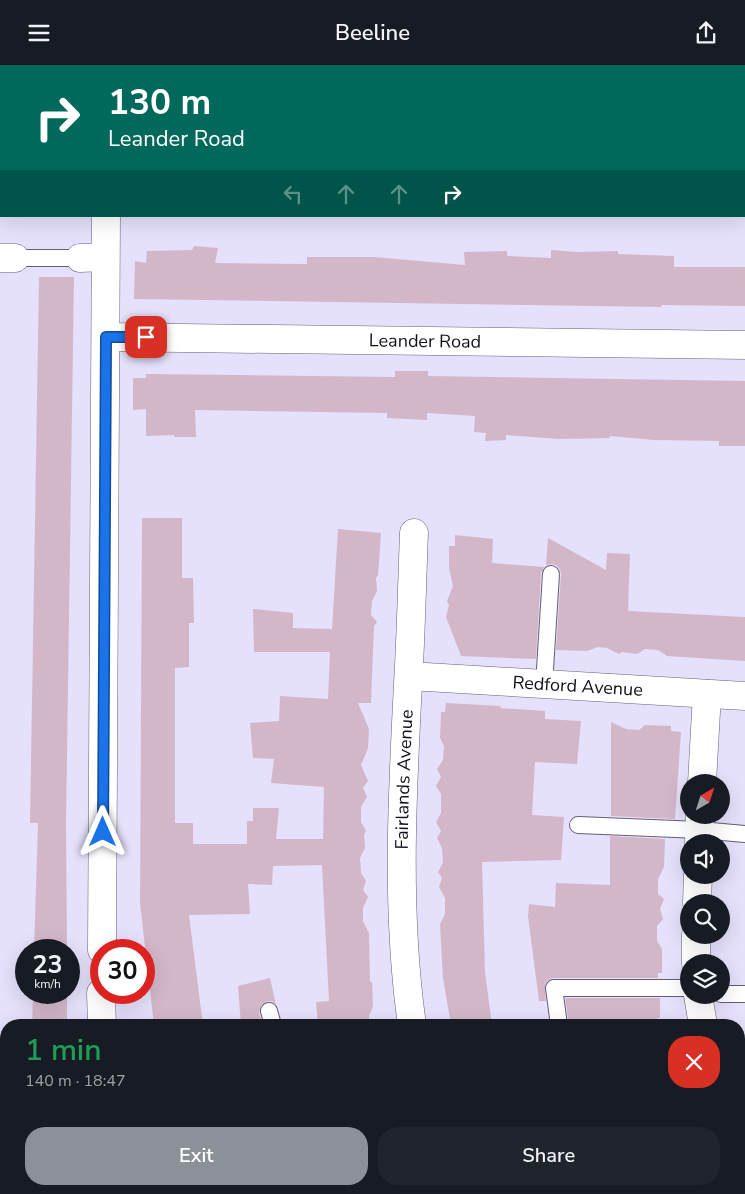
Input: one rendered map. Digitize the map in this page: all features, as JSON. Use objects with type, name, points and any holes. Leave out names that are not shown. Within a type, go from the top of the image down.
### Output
[{"type":"street","points":[[102,939],[106,337],[92,258],[106,217]]},
{"type":"street","name":"Leander Road","points":[[106,337],[745,345]]},
{"type":"street","name":"Fairlands Avenue","points":[[411,1019],[406,978],[402,854],[414,533]]},
{"type":"street","name":"Redford Avenue","points":[[409,676],[745,696]]},
{"type":"street","points":[[702,774],[706,694]]},
{"type":"street","points":[[101,1004],[102,1019]]},
{"type":"street","points":[[700,1004],[702,1019]]},
{"type":"lane","points":[[8,258],[92,258]]},
{"type":"lane","points":[[544,685],[551,574]]},
{"type":"lane","points":[[578,825],[700,829],[745,834]]},
{"type":"lane","points":[[559,1019],[554,988],[680,988]]},
{"type":"lane","points":[[730,994],[745,994]]},
{"type":"building","points":[[194,246],[218,248],[215,263],[307,264],[307,257],[374,257],[465,265],[464,252],[507,251],[507,256],[551,258],[551,250],[578,252],[618,251],[618,254],[674,256],[674,267],[745,267],[745,306],[662,305],[661,307],[134,299],[135,261],[146,263],[147,251],[192,250]]},
{"type":"building","points":[[39,277],[74,277],[66,824],[67,939],[34,939],[38,823],[30,823]]},
{"type":"building","points":[[395,371],[428,371],[428,376],[745,381],[745,446],[719,446],[719,441],[654,440],[610,436],[610,438],[559,439],[506,435],[506,440],[485,441],[486,433],[474,432],[475,416],[427,413],[427,420],[387,418],[387,413],[195,410],[196,437],[174,437],[174,435],[146,436],[146,409],[133,410],[133,378],[146,378],[146,374],[395,377]]},
{"type":"building","points":[[142,518],[182,518],[182,578],[193,578],[194,623],[189,623],[189,667],[175,668],[175,823],[193,823],[193,844],[247,844],[247,821],[253,821],[253,808],[279,808],[276,839],[323,839],[324,787],[271,783],[274,759],[253,758],[250,723],[279,721],[280,696],[328,699],[330,652],[254,652],[253,609],[293,613],[293,628],[332,629],[338,529],[381,533],[378,575],[376,578],[377,591],[372,601],[371,615],[377,622],[374,626],[371,703],[358,703],[369,729],[368,748],[361,765],[368,781],[363,788],[367,797],[361,807],[361,822],[366,831],[364,835],[365,848],[360,858],[361,873],[366,881],[363,890],[368,897],[363,908],[363,921],[369,933],[370,982],[372,982],[373,1006],[369,1019],[317,1019],[316,1002],[329,1001],[322,865],[273,866],[272,885],[248,884],[250,914],[189,915],[202,1019],[153,1019],[152,1004],[155,1004],[155,939],[144,939],[140,903]]},
{"type":"building","points":[[455,535],[493,539],[492,563],[544,567],[541,573],[536,659],[461,656],[446,617],[449,605],[447,601],[453,586],[449,568],[449,546],[455,546]]},
{"type":"building","points":[[548,538],[606,570],[607,553],[630,554],[628,611],[745,617],[745,661],[667,656],[658,650],[645,649],[637,654],[622,652],[619,654],[607,648],[598,647],[587,651],[556,650],[561,574],[560,569],[556,565],[546,565]]},
{"type":"building","points":[[446,703],[501,706],[500,708],[545,711],[545,719],[581,721],[577,764],[535,762],[532,815],[564,817],[561,860],[482,862],[485,972],[491,1019],[450,1019],[443,978],[440,924],[445,914],[445,898],[439,887],[442,878],[438,872],[443,863],[442,848],[437,838],[441,831],[436,822],[441,813],[441,794],[436,786],[441,777],[437,769],[443,760],[444,746],[440,738],[441,712],[445,712]]},
{"type":"building","points":[[611,722],[626,729],[639,730],[645,725],[671,726],[671,731],[681,732],[675,819],[611,816]]},
{"type":"building","points":[[610,836],[665,839],[664,867],[658,879],[658,894],[664,899],[660,909],[663,919],[657,926],[657,941],[662,949],[662,973],[658,973],[658,978],[553,978],[545,984],[546,1001],[539,1001],[528,916],[529,904],[555,907],[556,883],[610,885]]},
{"type":"building","points":[[270,978],[276,1005],[271,1001],[262,1004],[259,1013],[261,1019],[241,1019],[238,986]]},
{"type":"building","points":[[565,998],[660,998],[660,1018],[657,1019],[568,1019]]},
{"type":"building","points":[[33,1004],[67,1004],[67,1019],[32,1019]]},
{"type":"route","points":[[103,832],[106,337],[146,337]]}]
